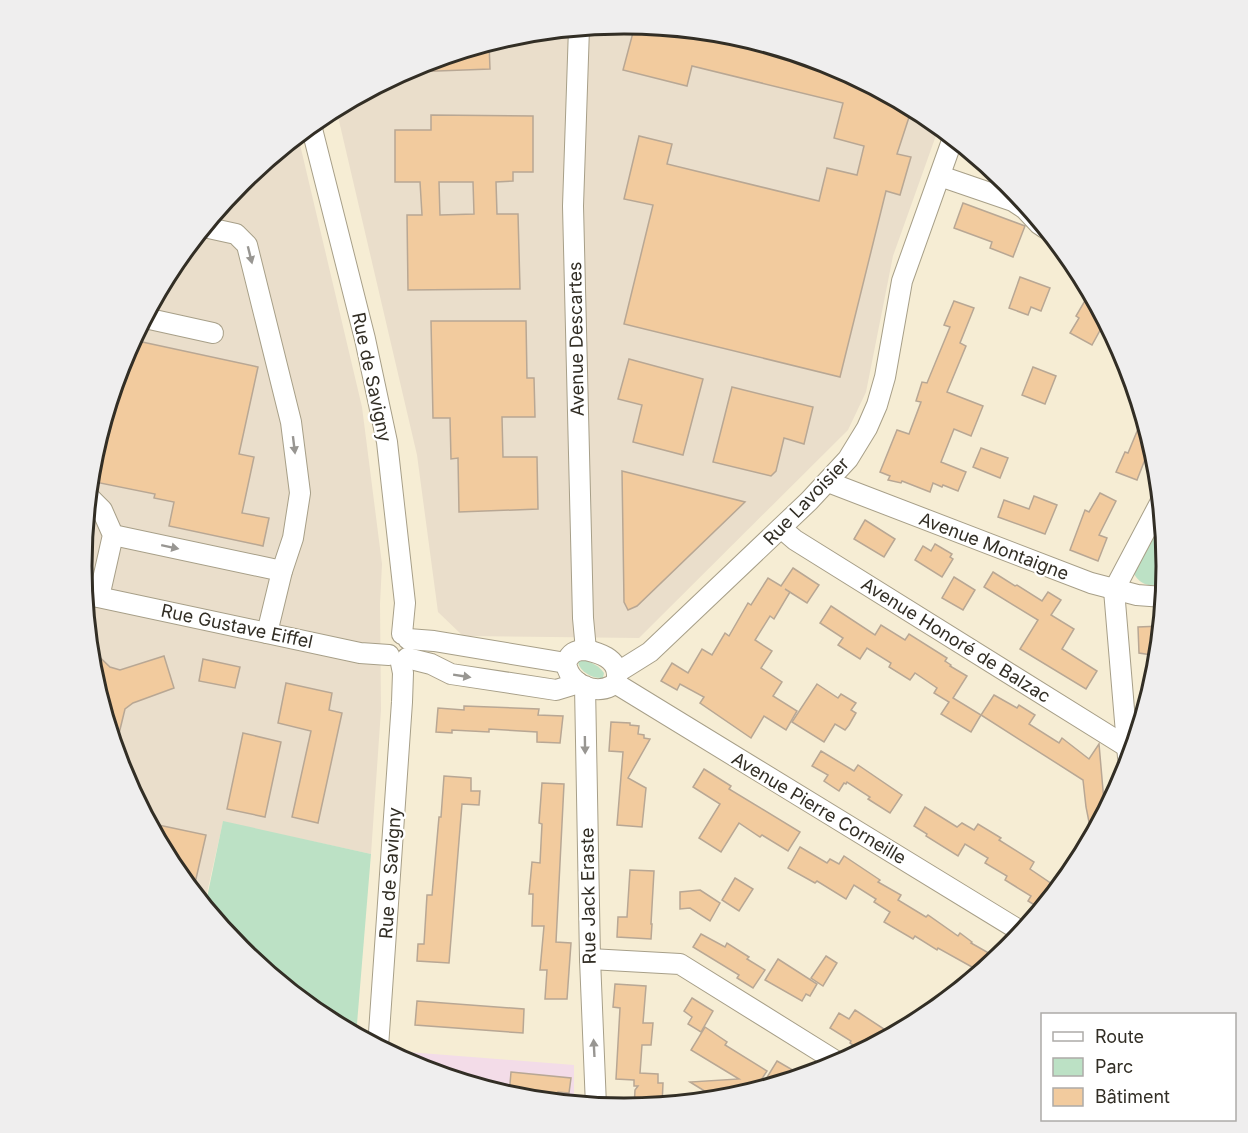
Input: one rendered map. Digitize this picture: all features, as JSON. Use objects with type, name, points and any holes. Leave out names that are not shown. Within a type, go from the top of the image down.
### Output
[{"type":"street","name":"Avenue Descartes","points":[[579,37],[573,206],[583,618],[586,650]]},
{"type":"street","name":"Rue de Savigny","points":[[313,134],[365,339],[387,442],[405,603],[402,702],[379,1038]]},
{"type":"street","name":"Rue Lavoisier","points":[[616,678],[650,652],[781,528],[848,459],[867,428],[877,405],[885,377],[902,281],[950,146]]},
{"type":"street","points":[[940,176],[1009,200]]},
{"type":"street","points":[[213,229],[236,234],[247,245],[291,422],[300,493],[293,538],[282,571],[267,633]]},
{"type":"street","points":[[153,320],[213,333]]},
{"type":"street","name":"Avenue Montaigne","points":[[828,482],[1080,579],[1114,590],[1155,596]]},
{"type":"street","points":[[93,593],[112,535],[102,510],[96,504]]},
{"type":"street","points":[[1128,739],[1114,590],[1153,516]]},
{"type":"street","name":"Avenue Honoré de Balzac","points":[[781,528],[795,540],[1124,750]]},
{"type":"street","points":[[112,535],[282,571]]},
{"type":"street","name":"Rue Gustave Eiffel","points":[[93,595],[360,653],[402,650]]},
{"type":"street","points":[[402,650],[434,641],[566,663]]},
{"type":"street","points":[[402,650],[451,674],[556,690],[582,685]]},
{"type":"street","points":[[586,650],[607,657],[615,666],[616,678],[613,686],[602,690],[582,685],[572,677],[566,663],[570,655],[586,650]]},
{"type":"street","name":"Avenue Pierre Corneille","points":[[616,678],[1014,927]]},
{"type":"street","name":"Rue Jack Eraste","points":[[582,685],[596,1097]]},
{"type":"street","points":[[590,959],[680,964],[829,1057]]},
{"type":"shaded area","points":[[624,34],[693,39],[762,53],[795,63],[859,89],[936,135],[893,256],[866,392],[848,430],[639,638],[463,636],[438,612],[417,455],[338,118],[389,89],[420,75],[486,53],[555,39]]},
{"type":"shaded area","points":[[300,144],[362,407],[382,564],[381,710],[371,854],[223,822],[206,895],[163,832],[132,770],[120,738],[102,670],[97,636],[93,601],[93,532],[102,463],[120,395],[132,363],[163,300],[202,243],[224,216],[248,190]]},
{"type":"shaded area","points":[[406,1052],[574,1065],[574,1096],[520,1088],[486,1080]]},
{"type":"green space","points":[[1155,535],[1155,585],[1140,581],[1134,574]]},
{"type":"green space","points":[[583,660],[600,668],[604,673],[603,678],[584,672],[578,662]]},
{"type":"green space","points":[[223,821],[371,854],[357,1026],[300,989],[273,966],[248,943],[207,896]]},
{"type":"building","points":[[632,34],[693,39],[762,53],[795,63],[859,89],[909,117],[897,154],[911,157],[900,195],[886,191],[840,377],[624,324],[653,205],[624,199],[639,136],[672,144],[667,164],[819,201],[827,168],[857,175],[864,146],[834,138],[843,103],[692,66],[687,86],[623,70]]},
{"type":"building","points":[[489,52],[490,69],[430,71]]},
{"type":"building","points":[[431,115],[533,116],[533,172],[513,172],[513,181],[496,182],[497,214],[518,214],[520,289],[408,290],[407,215],[422,215],[420,182],[395,182],[395,130],[431,130]],"holes":[[[439,182],[473,182],[474,214],[440,215]]]},
{"type":"building","points":[[963,203],[1025,226],[1013,257],[990,248],[992,242],[954,228]]},
{"type":"building","points":[[1020,277],[1050,288],[1041,311],[1031,307],[1028,315],[1009,308]]},
{"type":"building","points":[[954,301],[974,308],[960,343],[966,346],[947,392],[983,406],[971,436],[954,429],[941,462],[966,472],[958,491],[933,483],[930,492],[902,481],[901,483],[888,480],[890,476],[880,472],[897,430],[909,434],[921,402],[916,401],[922,382],[927,383],[950,327],[944,325]]},
{"type":"building","points":[[1085,301],[1100,330],[1092,345],[1070,333],[1079,318],[1076,316]]},
{"type":"building","points":[[431,321],[526,321],[527,378],[534,378],[535,417],[502,417],[503,457],[537,457],[538,509],[459,512],[458,458],[451,459],[450,418],[433,418]]},
{"type":"building","points":[[142,342],[258,367],[239,454],[254,457],[242,513],[269,518],[263,546],[169,526],[174,502],[154,498],[155,494],[99,483],[110,429],[120,395]]},
{"type":"building","points":[[629,359],[703,379],[683,455],[633,442],[642,405],[618,399]]},
{"type":"building","points":[[1033,367],[1056,376],[1045,404],[1022,395]]},
{"type":"building","points":[[732,387],[813,407],[804,444],[784,438],[776,471],[771,476],[713,462]]},
{"type":"building","points":[[1138,429],[1145,459],[1137,480],[1116,472],[1125,452],[1128,453]]},
{"type":"building","points":[[981,448],[1008,458],[1000,478],[973,467]]},
{"type":"building","points":[[622,471],[745,502],[637,606],[628,610],[624,602]]},
{"type":"building","points":[[1100,493],[1116,501],[1099,535],[1107,538],[1098,561],[1070,550],[1085,510],[1089,512]]},
{"type":"building","points":[[1034,496],[1057,505],[1045,534],[998,517],[1004,500],[1029,509]]},
{"type":"building","points":[[865,520],[895,539],[884,557],[854,539]]},
{"type":"building","points":[[935,544],[952,554],[950,557],[953,559],[942,577],[915,560],[923,546],[931,551]]},
{"type":"building","points":[[793,568],[819,585],[807,603],[790,592],[774,619],[770,616],[755,640],[772,651],[761,668],[782,682],[773,696],[797,711],[786,730],[764,716],[751,738],[700,703],[704,697],[680,684],[677,690],[661,681],[672,663],[688,673],[702,649],[712,655],[725,633],[729,636],[748,603],[751,605],[768,578],[781,586]]},
{"type":"building","points":[[993,572],[1042,601],[1048,592],[1061,600],[1051,615],[1074,629],[1062,649],[1097,671],[1086,689],[1020,649],[1038,620],[984,587]]},
{"type":"building","points":[[954,577],[975,590],[963,610],[942,598]]},
{"type":"building","points":[[831,606],[875,635],[881,625],[905,640],[909,634],[947,658],[945,661],[950,666],[967,676],[953,698],[981,715],[971,732],[941,714],[949,702],[934,693],[937,688],[915,673],[910,680],[889,667],[891,663],[867,648],[860,659],[838,645],[843,638],[820,623]]},
{"type":"building","points":[[1152,626],[1148,654],[1139,653],[1138,627]]},
{"type":"building","points":[[164,656],[174,688],[133,703],[125,709],[119,734],[100,658],[110,667],[120,670]]},
{"type":"building","points":[[203,659],[240,667],[235,688],[199,681]]},
{"type":"building","points":[[286,683],[332,693],[329,710],[342,713],[318,823],[292,817],[311,731],[278,723]]},
{"type":"building","points":[[817,684],[838,698],[841,694],[856,703],[851,710],[856,713],[845,730],[835,724],[824,742],[792,722]]},
{"type":"building","points":[[994,695],[1017,708],[1019,705],[1035,715],[1029,724],[1059,743],[1062,738],[1089,759],[1099,744],[1104,797],[1089,824],[1083,780],[981,715]]},
{"type":"building","points":[[464,706],[539,709],[538,715],[563,716],[560,743],[537,742],[537,732],[489,729],[489,732],[452,730],[452,733],[436,732],[438,708],[464,710]]},
{"type":"building","points":[[611,722],[639,726],[638,734],[650,739],[628,778],[646,788],[642,827],[617,825],[623,752],[609,751]]},
{"type":"building","points":[[243,733],[281,742],[265,817],[227,809]]},
{"type":"building","points":[[821,751],[854,771],[858,765],[902,795],[890,813],[847,782],[839,791],[824,781],[828,775],[812,766]]},
{"type":"building","points":[[704,769],[731,786],[729,789],[800,832],[788,851],[739,823],[721,852],[699,838],[720,804],[693,787]]},
{"type":"building","points":[[444,776],[471,778],[471,791],[480,791],[479,805],[462,804],[449,963],[417,961],[418,944],[424,944],[427,895],[432,895]]},
{"type":"building","points":[[542,783],[564,784],[556,942],[571,943],[567,999],[545,999],[547,970],[540,970],[544,926],[532,926],[533,894],[529,894],[532,862],[540,863],[542,824],[539,823]]},
{"type":"building","points":[[925,807],[957,827],[962,823],[974,830],[978,824],[1034,862],[1030,869],[1051,883],[1034,905],[1028,901],[1031,896],[1005,880],[1007,876],[985,863],[988,858],[965,844],[958,856],[914,826]]},
{"type":"building","points":[[159,825],[206,835],[196,881]]},
{"type":"building","points":[[800,847],[827,863],[830,859],[839,864],[844,856],[880,880],[878,882],[901,895],[898,900],[926,917],[928,915],[958,936],[960,933],[971,943],[989,953],[973,968],[915,936],[913,939],[884,922],[890,912],[874,902],[876,899],[854,885],[846,899],[817,881],[815,883],[788,868]]},
{"type":"building","points":[[630,870],[654,871],[651,939],[617,937],[618,917],[627,917]]},
{"type":"building","points":[[735,878],[753,889],[739,911],[722,900]]},
{"type":"building","points":[[700,890],[720,903],[710,921],[690,908],[680,909],[680,892]]},
{"type":"building","points":[[701,934],[725,947],[727,943],[765,970],[753,988],[737,978],[739,975],[693,947]]},
{"type":"building","points":[[826,956],[837,963],[823,986],[811,978]]},
{"type":"building","points":[[778,959],[817,984],[810,996],[806,994],[802,1001],[765,980]]},
{"type":"building","points":[[615,984],[646,986],[643,1023],[653,1023],[651,1045],[642,1045],[640,1073],[658,1074],[658,1083],[663,1083],[662,1097],[635,1098],[638,1086],[634,1086],[634,1080],[616,1079],[620,1008],[613,1007]]},
{"type":"building","points":[[692,998],[713,1011],[701,1032],[688,1024],[692,1017],[684,1011]]},
{"type":"building","points":[[417,1001],[524,1009],[523,1033],[415,1025]]},
{"type":"building","points":[[855,1010],[885,1030],[855,1046],[850,1043],[851,1041],[830,1028],[839,1013],[849,1019]]},
{"type":"building","points":[[705,1027],[727,1042],[725,1045],[767,1071],[761,1080],[706,1092],[690,1082],[739,1079],[691,1050]]},
{"type":"building","points":[[777,1061],[793,1070],[766,1079]]},
{"type":"building","points":[[511,1072],[571,1078],[569,1093],[555,1094],[510,1086]]}]
